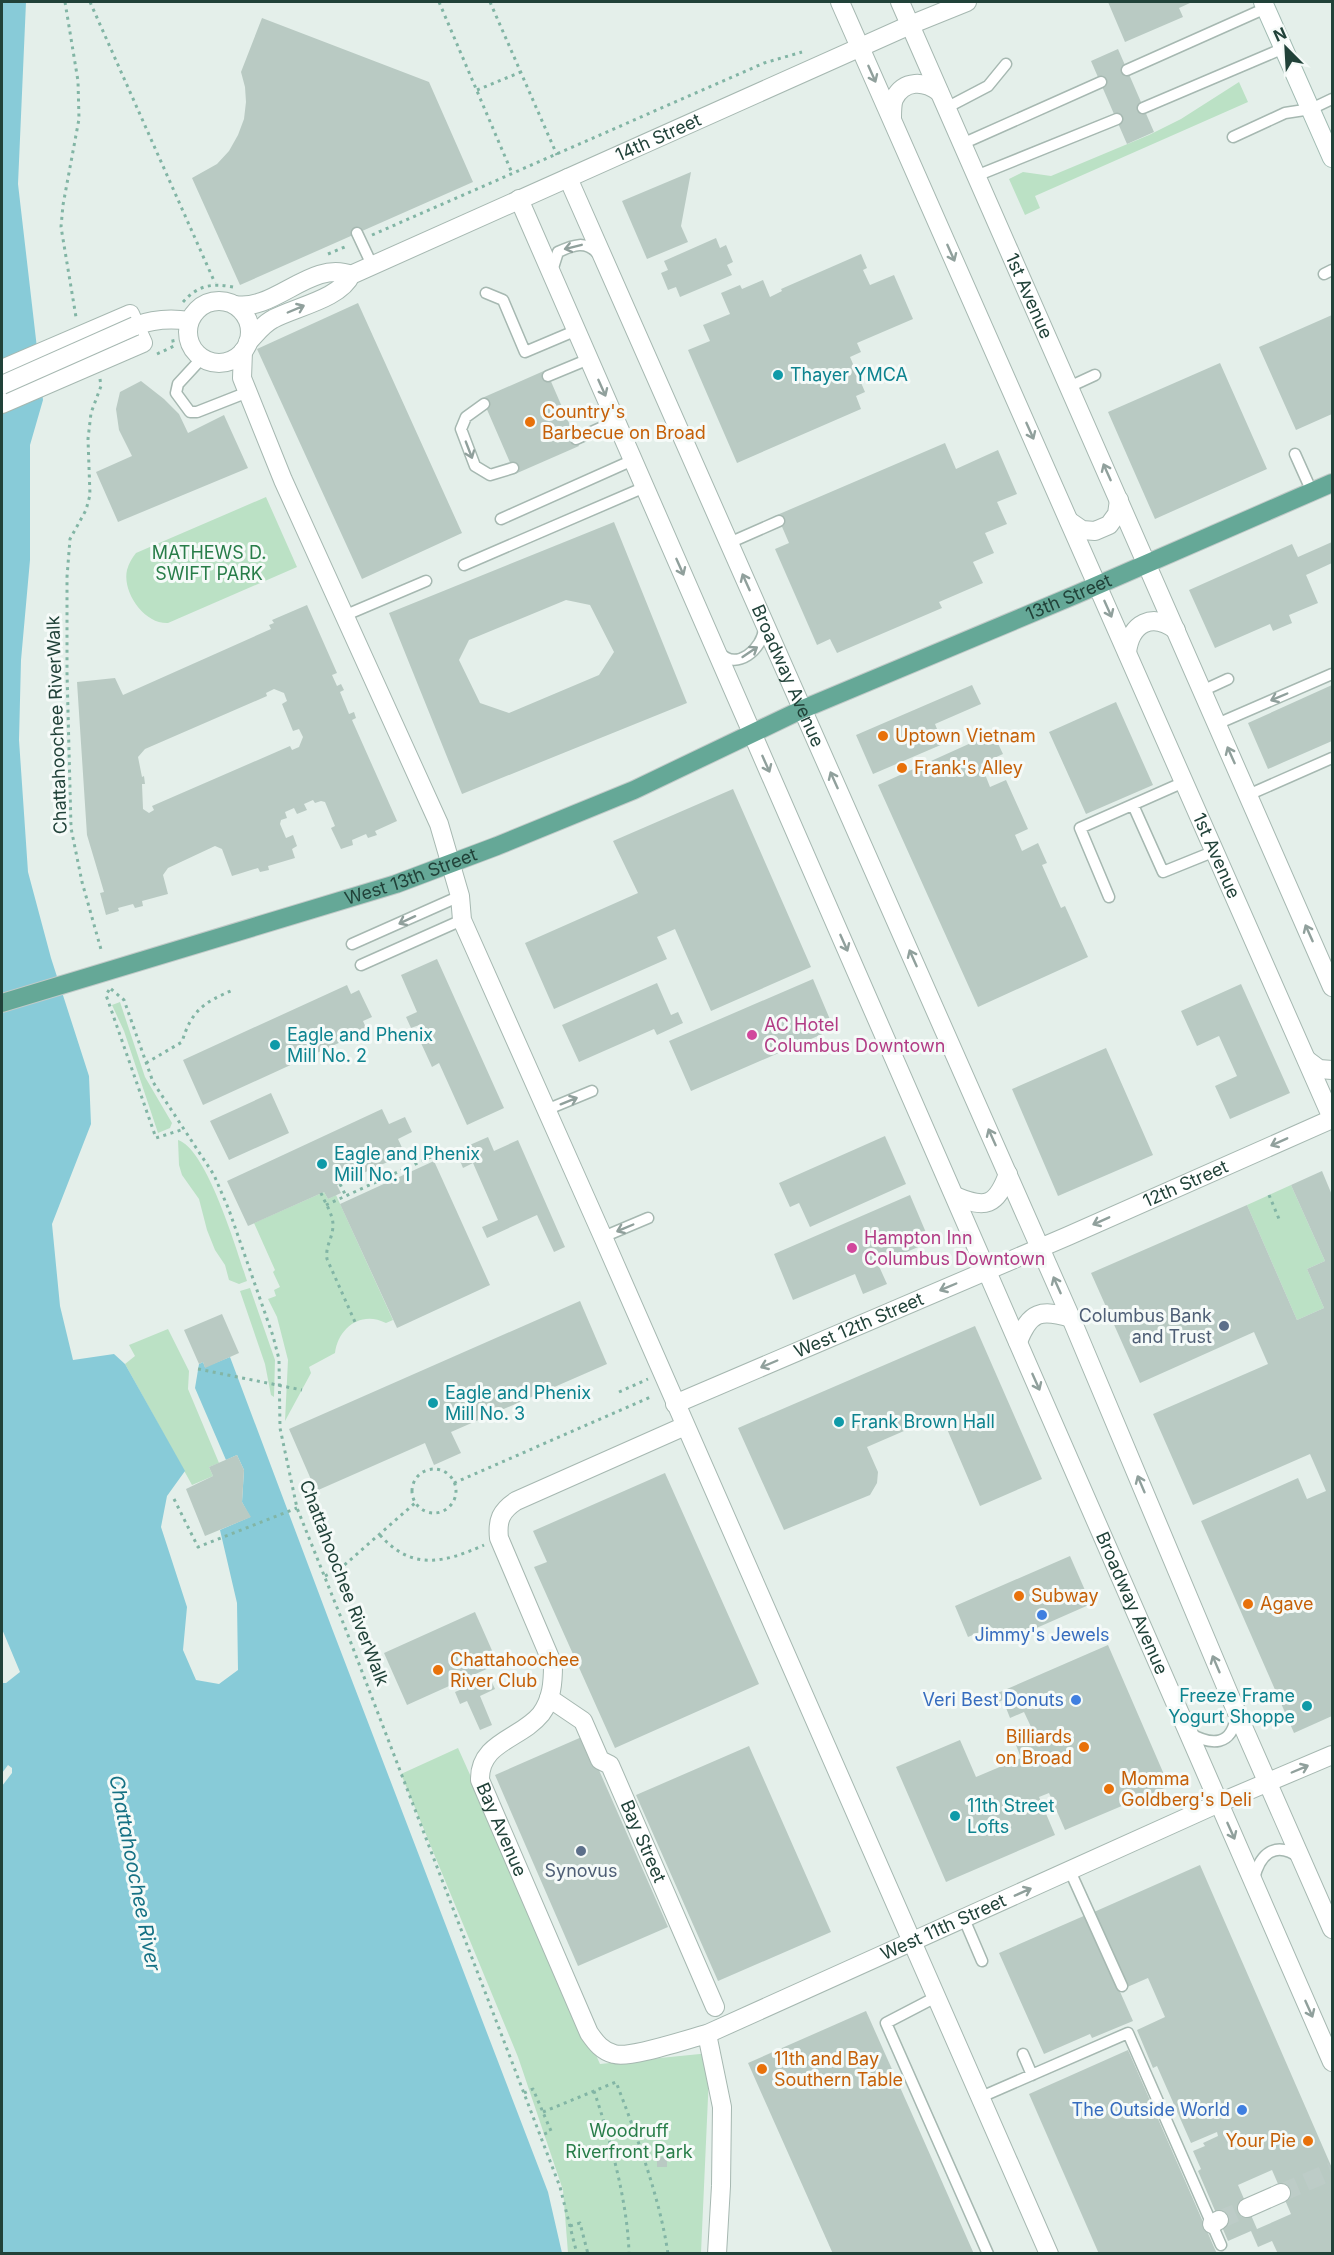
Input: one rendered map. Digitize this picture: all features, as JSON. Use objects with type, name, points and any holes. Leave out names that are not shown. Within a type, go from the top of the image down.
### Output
[{"type":"main road","name":"13th Street","points":[[802,709],[1098,585],[1332,483]]},
{"type":"main road","name":"West 13th Street","points":[[2,1003],[396,885],[634,790],[802,709]]},
{"type":"street","name":"1st Avenue","points":[[840,2],[1332,1118]]},
{"type":"street","name":"1st Avenue","points":[[900,2],[1332,987]]},
{"type":"street","name":"14th Street","points":[[210,361],[227,362],[236,358],[272,319],[335,292],[351,275],[372,265],[860,47],[967,2]]},
{"type":"street","points":[[1264,5],[1332,158]]},
{"type":"street","points":[[892,118],[894,100],[902,89],[916,83],[929,84],[943,100]]},
{"type":"street","name":"Broadway Avenue","points":[[568,178],[1041,1248],[1237,1713],[1332,1929]]},
{"type":"street","name":"Broadway Avenue","points":[[519,200],[1332,2062]]},
{"type":"street","name":"14th Street","points":[[189,321],[203,305],[213,301],[224,301],[235,296],[253,305],[324,273],[338,271],[351,275]]},
{"type":"street","points":[[235,296],[248,321],[250,332],[246,346],[245,385],[283,480],[439,824],[460,896],[462,920],[1049,2253]]},
{"type":"street","points":[[2,369],[130,314],[143,343],[2,404]]},
{"type":"street","points":[[2,385],[135,326],[169,318],[189,321],[188,340],[196,354],[245,385]]},
{"type":"street","points":[[1069,521],[1082,530],[1095,531],[1109,525],[1117,514],[1119,500]]},
{"type":"street","points":[[1127,652],[1129,638],[1133,632],[1137,627],[1150,621],[1165,622],[1176,630]]},
{"type":"street","points":[[1307,1060],[1319,1069],[1332,1070]]},
{"type":"street","name":"12th Street","points":[[1041,1248],[1332,1118]]},
{"type":"street","points":[[955,1196],[973,1203],[990,1202],[1001,1192],[1008,1174]]},
{"type":"street","name":"West 12th Street","points":[[668,1388],[987,1271],[1041,1248]]},
{"type":"street","points":[[1018,1342],[1025,1324],[1038,1315],[1052,1312],[1071,1318]]},
{"type":"street","name":"Bay Avenue","points":[[612,2054],[603,2050],[589,2033],[480,1780],[480,1768],[490,1750],[541,1714],[553,1684],[553,1665],[499,1538],[498,1526],[505,1508],[516,1501],[685,1426]]},
{"type":"street","name":"Bay Street","points":[[549,1698],[583,1721],[600,1760],[610,1765],[715,2007]]},
{"type":"street","name":"West 11th Street","points":[[612,2054],[630,2054],[706,2034],[1219,1803],[1332,1755]]},
{"type":"street","points":[[706,2034],[722,2107],[717,2253]]},
{"type":"street","points":[[1247,2208],[1281,2193]]},
{"type":"lane","points":[[1127,70],[1264,5]]},
{"type":"lane","points":[[1143,108],[1284,48]]},
{"type":"lane","points":[[943,100],[988,86],[1006,64]]},
{"type":"lane","points":[[962,144],[1101,82]]},
{"type":"lane","points":[[1233,137],[1285,113],[1311,109],[1332,99]]},
{"type":"lane","points":[[976,176],[1117,119]]},
{"type":"lane","points":[[358,237],[372,265]]},
{"type":"lane","points":[[552,273],[558,252],[576,244],[585,244],[593,248],[604,261]]},
{"type":"lane","points":[[486,293],[503,300],[525,352],[577,330]]},
{"type":"lane","points":[[548,376],[590,359]]},
{"type":"lane","points":[[210,361],[178,384],[177,393],[190,412],[197,412],[245,385]]},
{"type":"lane","points":[[1069,387],[1095,375]]},
{"type":"lane","points":[[484,404],[466,417],[461,429],[475,466],[490,475],[513,468]]},
{"type":"lane","points":[[576,439],[616,421]]},
{"type":"lane","points":[[1295,454],[1312,492]]},
{"type":"lane","points":[[501,519],[633,460]]},
{"type":"lane","points":[[464,565],[645,488]]},
{"type":"lane","points":[[729,543],[779,521]]},
{"type":"lane","points":[[346,615],[426,581]]},
{"type":"lane","points":[[715,647],[724,657],[734,659],[751,654],[763,639],[761,616]]},
{"type":"lane","points":[[1217,724],[1332,674]]},
{"type":"lane","points":[[1202,691],[1228,679]]},
{"type":"lane","points":[[1248,795],[1332,758]]},
{"type":"lane","points":[[1110,897],[1080,828],[1184,782]]},
{"type":"lane","points":[[1133,805],[1163,872],[1215,851]]},
{"type":"lane","points":[[352,944],[460,896]]},
{"type":"lane","points":[[361,964],[462,920]]},
{"type":"lane","points":[[546,1110],[592,1091]]},
{"type":"lane","points":[[603,1237],[648,1218]]},
{"type":"lane","points":[[1189,1733],[1204,1742],[1217,1742],[1226,1738],[1234,1729],[1237,1713]]},
{"type":"lane","points":[[1253,1881],[1257,1865],[1263,1856],[1272,1851],[1279,1849],[1291,1851],[1302,1860]]},
{"type":"lane","points":[[1070,1871],[1122,1986]]},
{"type":"lane","points":[[964,1919],[982,1960]]},
{"type":"lane","points":[[936,1997],[886,2023],[988,2253]]},
{"type":"lane","points":[[981,2097],[1128,2033],[1215,2222],[1221,2245]]},
{"type":"lane","points":[[1023,2054],[1032,2075]]},
{"type":"path","points":[[65,2],[78,81],[79,119],[61,227],[76,317]]},
{"type":"path","points":[[90,2],[215,283],[235,296]]},
{"type":"path","points":[[439,2],[512,173]]},
{"type":"path","points":[[490,2],[557,154]]},
{"type":"path","points":[[318,258],[358,237],[557,154],[764,63],[803,52]]},
{"type":"path","points":[[477,90],[521,72]]},
{"type":"path","points":[[169,318],[191,292],[215,283]]},
{"type":"path","name":"Chattahoochee RiverWalk","points":[[95,363],[101,386],[92,413],[88,439],[90,495],[86,510],[70,539],[67,578],[67,673],[71,828],[82,882],[102,955]]},
{"type":"path","name":"Chattahoochee RiverWalk","points":[[184,1129],[156,1138],[106,995],[110,988],[124,1000],[153,1082],[184,1129],[214,1175],[273,1336],[279,1359],[280,1428],[297,1508],[560,2187],[578,2253]]},
{"type":"path","points":[[146,1063],[182,1042],[187,1024],[198,1010],[210,1000],[233,990]]},
{"type":"path","points":[[326,1204],[435,1155]]},
{"type":"path","points":[[340,1184],[346,1196]]},
{"type":"path","points":[[321,1193],[333,1227],[326,1251],[327,1259],[356,1322]]},
{"type":"path","points":[[1269,1195],[1280,1219]]},
{"type":"path","points":[[198,1369],[302,1390]]},
{"type":"path","points":[[619,1392],[668,1388]]},
{"type":"path","points":[[454,1483],[668,1388]]},
{"type":"path","points":[[432,1469],[445,1472],[454,1483],[455,1498],[446,1510],[431,1513],[424,1511],[416,1503],[412,1494],[412,1486],[419,1475],[432,1469]]},
{"type":"path","points":[[174,1499],[198,1547],[297,1508]]},
{"type":"path","points":[[325,1576],[342,1568],[416,1503]]},
{"type":"path","points":[[380,1535],[391,1547],[414,1558],[440,1561],[463,1555]]},
{"type":"path","points":[[543,2112],[616,2082],[646,2167],[665,2234],[668,2253]]},
{"type":"path","points":[[524,2093],[533,2089],[551,2131],[540,2136]]},
{"type":"path","points":[[594,2091],[616,2172],[629,2240],[629,2253]]},
{"type":"path","points":[[570,2226],[580,2223],[588,2253]]},
{"type":"green space","points":[[1239,82],[1248,102],[1035,196],[1040,208],[1025,215],[1009,179],[1023,172],[1051,176],[1149,135],[1181,119]]},
{"type":"green space","name":"MATHEWS D. SWIFT PARK","points":[[266,497],[297,567],[168,623],[159,622],[143,612],[131,597],[126,579],[127,570],[136,553]]},
{"type":"green space","points":[[120,1002],[145,1077],[172,1123],[170,1128],[158,1133],[124,1031],[112,1005]]},
{"type":"green space","points":[[178,1140],[189,1147],[210,1181],[247,1281],[239,1284],[229,1280],[225,1265],[215,1250],[207,1230],[199,1199],[182,1175],[179,1165]]},
{"type":"green space","points":[[1291,1185],[1325,1261],[1307,1269],[1324,1308],[1297,1320],[1247,1205]]},
{"type":"green space","points":[[324,1192],[328,1199],[336,1195],[393,1320],[386,1323],[377,1320],[360,1320],[346,1329],[337,1344],[335,1353],[309,1367],[311,1373],[285,1421],[288,1360],[277,1317],[268,1299],[276,1296],[274,1290],[280,1287],[254,1223]]},
{"type":"green space","points":[[250,1288],[275,1360],[274,1397],[271,1395],[265,1364],[240,1291]]},
{"type":"green space","points":[[168,1329],[189,1371],[188,1389],[219,1463],[209,1467],[213,1476],[192,1485],[125,1364],[135,1356],[129,1345]]},
{"type":"green space","name":"Woodruff Riverfront Park","points":[[458,1748],[600,2064],[710,2053],[701,2253],[568,2253],[563,2190],[518,2057],[401,1774]]},
{"type":"water","name":"Chattahoochee River","points":[[2,2],[26,2],[18,184],[43,400],[30,445],[30,560],[21,660],[19,740],[28,872],[51,958],[89,1076],[91,1124],[52,1224],[60,1306],[73,1360],[114,1354],[125,1364],[185,1471],[167,1496],[161,1527],[187,1607],[183,1650],[196,1680],[219,1684],[238,1670],[237,1603],[220,1530],[250,1517],[242,1502],[244,1470],[237,1455],[226,1460],[195,1388],[199,1364],[203,1362],[205,1367],[230,1357],[548,2192],[562,2253],[2,2253],[2,1786],[12,1773],[12,1768],[8,1765],[2,1773],[2,1683],[6,1683],[20,1672],[2,1629]]},
{"type":"building","points":[[1108,2],[1190,3],[1179,8],[1183,17],[1125,42]]},
{"type":"building","points":[[262,18],[429,82],[473,182],[240,285],[192,178],[217,164],[229,151],[238,135],[244,119],[246,102],[241,72]]},
{"type":"building","points":[[1118,49],[1154,132],[1127,144],[1091,61]]},
{"type":"building","points":[[691,172],[681,226],[688,242],[647,259],[622,201]]},
{"type":"building","points":[[716,238],[720,248],[726,245],[733,262],[727,265],[732,275],[680,297],[676,287],[668,290],[661,273],[668,270],[664,261]]},
{"type":"building","name":"Thayer YMCA","points":[[861,254],[867,268],[863,270],[870,285],[894,275],[913,319],[857,343],[861,352],[850,357],[865,392],[856,396],[861,409],[737,463],[688,350],[710,341],[703,325],[730,314],[721,293],[740,285],[742,289],[763,280],[770,297],[782,291],[781,289]]},
{"type":"building","points":[[358,303],[462,533],[362,579],[257,349]]},
{"type":"building","points":[[1332,315],[1332,414],[1296,430],[1259,347]]},
{"type":"building","points":[[1220,363],[1267,469],[1155,519],[1108,412]]},
{"type":"building","name":"Country's Barbecue on Broad","points":[[546,370],[579,446],[515,474],[482,398]]},
{"type":"building","points":[[141,381],[179,414],[188,433],[224,415],[248,468],[118,522],[96,472],[132,456],[119,430],[116,409],[120,392]]},
{"type":"building","points":[[945,443],[956,469],[998,450],[1017,494],[997,502],[1007,524],[985,533],[994,553],[973,562],[983,583],[939,602],[942,608],[837,653],[830,639],[817,645],[775,549],[789,543],[777,515]]},
{"type":"building","points":[[614,522],[687,703],[462,794],[389,613]],"holes":[[[566,600],[590,605],[614,652],[599,675],[509,713],[480,703],[459,660],[469,640]]]},
{"type":"building","points":[[1332,542],[1332,563],[1306,575],[1318,603],[1289,615],[1292,623],[1273,631],[1270,624],[1215,648],[1189,590],[1292,544],[1298,557]]},
{"type":"building","points":[[307,605],[337,673],[332,675],[337,686],[341,684],[344,690],[340,692],[349,714],[354,712],[356,718],[352,720],[397,821],[375,831],[377,835],[368,838],[366,834],[352,840],[353,845],[341,849],[331,828],[335,826],[325,802],[315,803],[313,800],[304,804],[307,810],[297,814],[294,808],[285,812],[287,818],[281,820],[280,824],[286,838],[293,835],[297,846],[292,849],[295,858],[268,866],[269,870],[260,872],[258,868],[232,876],[222,849],[215,846],[168,868],[163,875],[168,894],[142,901],[143,906],[135,908],[133,904],[118,908],[119,911],[106,915],[100,893],[104,892],[87,835],[77,682],[115,678],[123,695],[271,629],[269,625],[274,623],[272,620]],"holes":[[[274,689],[284,693],[287,701],[282,704],[293,731],[299,729],[303,737],[299,747],[292,750],[290,746],[152,806],[154,810],[149,813],[143,809],[142,784],[145,784],[138,757],[145,749],[267,696],[266,693]]]},
{"type":"building","points":[[972,685],[981,704],[935,724],[943,744],[873,774],[856,735]]},
{"type":"building","points":[[1332,685],[1332,741],[1268,769],[1248,723]]},
{"type":"building","points":[[1116,702],[1153,785],[1086,814],[1049,732]]},
{"type":"building","points":[[993,733],[1003,754],[981,764],[990,787],[1006,780],[1028,829],[1015,835],[1022,851],[1038,843],[1047,863],[1042,865],[1061,908],[1065,906],[1088,957],[978,1007],[878,785]]},
{"type":"building","points":[[733,789],[811,967],[711,1011],[675,929],[657,937],[667,959],[554,1009],[525,943],[638,893],[613,841]]},
{"type":"building","points":[[437,959],[504,1108],[467,1125],[439,1063],[432,1067],[421,1043],[429,1039],[422,1024],[411,1028],[406,1017],[417,1012],[401,975]]},
{"type":"building","name":"AC Hotel Columbus Downtown","points":[[813,979],[834,1029],[691,1091],[669,1041]]},
{"type":"building","points":[[657,983],[671,1015],[678,1012],[683,1023],[657,1035],[654,1029],[579,1062],[562,1025]]},
{"type":"building","points":[[1241,984],[1290,1093],[1230,1119],[1215,1086],[1237,1076],[1219,1036],[1197,1046],[1181,1011]]},
{"type":"building","name":"Eagle and Phenix Mill No. 2","points":[[347,985],[351,994],[359,990],[372,1017],[363,1021],[367,1030],[203,1105],[183,1060]]},
{"type":"building","points":[[1106,1048],[1153,1155],[1058,1196],[1012,1089]]},
{"type":"building","points":[[271,1093],[289,1133],[229,1160],[210,1121]]},
{"type":"building","name":"Eagle and Phenix Mill No. 1","points":[[382,1109],[389,1124],[405,1117],[412,1132],[398,1139],[405,1154],[337,1185],[341,1193],[328,1199],[324,1192],[248,1226],[227,1181]]},
{"type":"building","points":[[885,1136],[906,1184],[810,1227],[799,1203],[790,1207],[779,1183]]},
{"type":"building","points":[[488,1137],[494,1151],[518,1140],[565,1247],[554,1252],[537,1215],[487,1238],[482,1227],[498,1220],[473,1163],[463,1168],[456,1151]]},
{"type":"building","points":[[434,1161],[490,1285],[397,1328],[340,1204]]},
{"type":"building","points":[[1322,1171],[1332,1195],[1332,1716],[1294,1733],[1201,1521],[1298,1478],[1307,1499],[1326,1491],[1310,1454],[1193,1505],[1153,1414],[1268,1364],[1254,1332],[1140,1383],[1091,1273],[1247,1205],[1297,1320],[1324,1308],[1307,1269],[1325,1261],[1291,1185]]},
{"type":"building","name":"Hampton Inn Columbus Downtown","points":[[910,1195],[930,1242],[878,1264],[887,1284],[863,1294],[855,1274],[793,1300],[774,1254]]},
{"type":"building","name":"Eagle and Phenix Mill No. 3","points":[[580,1301],[607,1364],[451,1432],[461,1453],[434,1465],[425,1443],[316,1491],[289,1429]]},
{"type":"building","points":[[222,1314],[239,1353],[205,1368],[203,1362],[199,1364],[184,1330]]},
{"type":"building","name":"Frank Brown Hall","points":[[975,1326],[1042,1479],[980,1506],[941,1415],[867,1447],[878,1472],[877,1483],[870,1495],[784,1530],[738,1428]]},
{"type":"building","points":[[237,1455],[244,1470],[242,1502],[251,1517],[205,1536],[186,1489],[213,1476],[209,1467]]},
{"type":"building","points":[[665,1473],[759,1684],[615,1748],[534,1567],[547,1562],[533,1531]]},
{"type":"building","name":"Subway","points":[[1070,1556],[1091,1604],[1000,1644],[992,1627],[968,1637],[955,1606]]},
{"type":"building","name":"Chattahoochee River Club","points":[[475,1612],[498,1664],[471,1676],[474,1683],[489,1676],[495,1689],[480,1696],[492,1725],[480,1730],[467,1701],[460,1704],[455,1692],[462,1689],[458,1682],[407,1705],[384,1653]]},
{"type":"building","points":[[1108,1645],[1169,1786],[1065,1830],[1049,1793],[1039,1797],[1055,1835],[946,1882],[896,1767],[960,1740],[976,1777],[1021,1758],[1013,1737],[1032,1729],[1024,1712],[1010,1718],[1003,1700],[996,1703],[993,1695]]},
{"type":"building","name":"Synovus","points":[[584,1736],[668,1927],[578,1966],[495,1775]]},
{"type":"building","points":[[749,1746],[831,1932],[718,1981],[636,1795]]},
{"type":"building","points":[[1200,1865],[1332,2168],[1332,2254],[1278,2254],[1272,2241],[1258,2247],[1251,2231],[1228,2241],[1198,2171],[1201,2169],[1193,2151],[1205,2146],[1203,2143],[1218,2136],[1217,2132],[1191,2143],[1157,2066],[1153,2068],[1137,2030],[1165,2017],[1148,1978],[1125,1988],[1094,1912]],"holes":[[[1272,2170],[1291,2214],[1257,2229],[1238,2185]]]},
{"type":"building","points":[[1086,1915],[1133,2021],[1092,2038],[1090,2034],[1044,2054],[999,1953]]},
{"type":"building","points":[[866,2011],[974,2254],[833,2254],[748,2063]]},
{"type":"building","points":[[1128,2050],[1217,2254],[1099,2254],[1029,2094]]},
{"type":"building","points":[[657,2157],[667,2157],[667,2167],[657,2167]]},
{"type":"tunnel","points":[[1281,2193],[1332,2171]]},
{"type":"tunnel","points":[[1219,2220],[1247,2208]]},
{"type":"place","name":"Thayer YMCA","points":[[778,375]]},
{"type":"place","name":"Country's Barbecue on Broad","points":[[530,422]]},
{"type":"place","name":"Uptown Vietnam","points":[[883,736]]},
{"type":"place","name":"Frank's Alley","points":[[902,768]]},
{"type":"place","name":"AC Hotel Columbus Downtown","points":[[752,1035]]},
{"type":"place","name":"Eagle and Phenix Mill No. 2","points":[[275,1045]]},
{"type":"place","name":"Eagle and Phenix Mill No. 1","points":[[322,1164]]},
{"type":"place","name":"Hampton Inn Columbus Downtown","points":[[852,1248]]},
{"type":"place","name":"Columbus Bank and Trust","points":[[1224,1326]]},
{"type":"place","name":"Eagle and Phenix Mill No. 3","points":[[433,1403]]},
{"type":"place","name":"Frank Brown Hall","points":[[839,1422]]},
{"type":"place","name":"Subway","points":[[1019,1596]]},
{"type":"place","name":"Agave","points":[[1248,1604]]},
{"type":"place","name":"Jimmy's Jewels","points":[[1042,1615]]},
{"type":"place","name":"Chattahoochee River Club","points":[[438,1670]]},
{"type":"place","name":"Veri Best Donuts","points":[[1076,1700]]},
{"type":"place","name":"Freeze Frame Yogurt Shoppe","points":[[1307,1706]]},
{"type":"place","name":"Billiards on Broad","points":[[1084,1747]]},
{"type":"place","name":"Momma Goldberg's Deli","points":[[1109,1789]]},
{"type":"place","name":"11th Street Lofts","points":[[955,1816]]},
{"type":"place","name":"Synovus","points":[[581,1851]]},
{"type":"place","name":"11th and Bay Southern Table","points":[[762,2069]]},
{"type":"place","name":"The Outside World","points":[[1242,2110]]},
{"type":"place","name":"Your Pie","points":[[1308,2141]]}]
